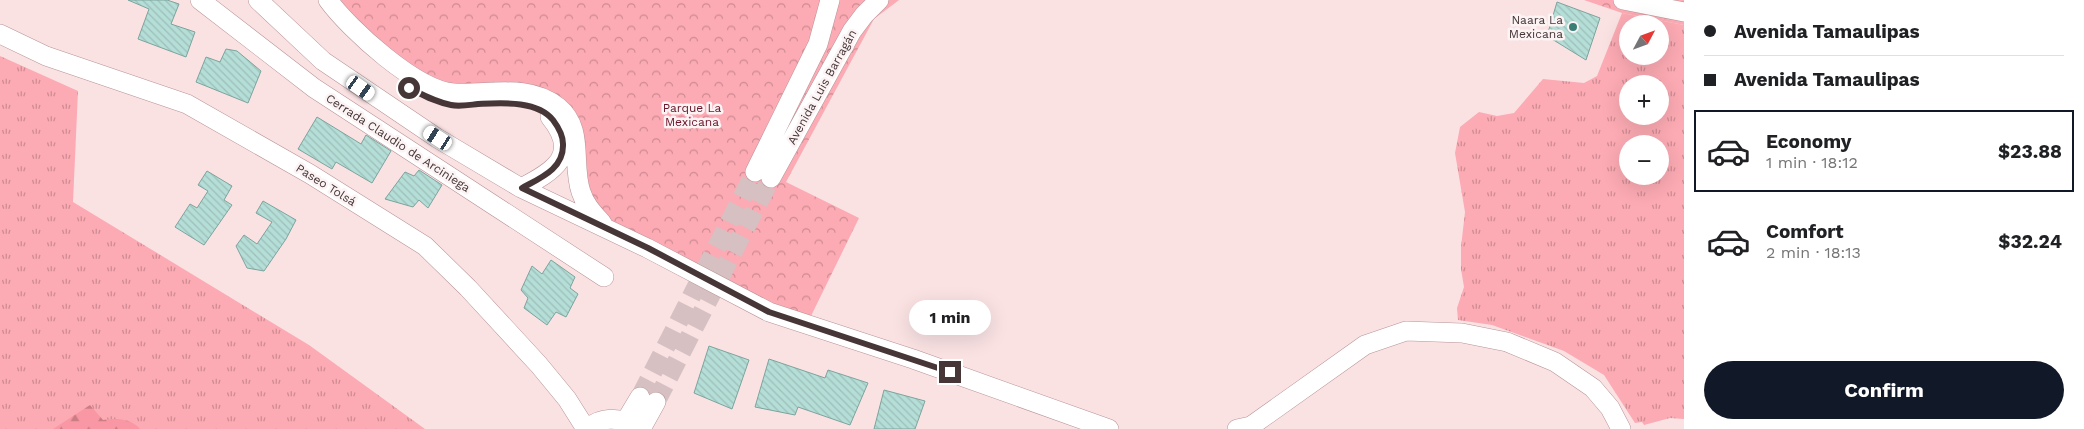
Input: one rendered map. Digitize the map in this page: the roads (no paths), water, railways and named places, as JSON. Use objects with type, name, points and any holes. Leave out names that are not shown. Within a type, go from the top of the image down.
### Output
[{"type":"street","name":"Cerrada Claudio de Arciniega","points":[[200,0],[314,88],[604,277]]},
{"type":"street","points":[[258,0],[323,61],[438,138],[522,188],[606,228],[769,312],[913,359],[1109,429]]},
{"type":"street","points":[[314,0],[365,52],[409,88],[432,100],[453,106],[522,105],[540,109],[550,117],[559,128],[563,138],[563,152],[559,163],[550,172],[522,188]]},
{"type":"street","points":[[328,0],[334,9],[378,49],[414,79],[435,90],[454,93],[524,92],[546,99],[559,108],[570,120],[576,136],[576,171],[581,192],[588,207],[606,228]]},
{"type":"street","name":"Avenida Luis Barragán","points":[[830,0],[818,44],[763,175],[852,31],[879,0]]},
{"type":"street","points":[[1623,0],[1684,12]]},
{"type":"street","name":"Paseo Tolsá","points":[[0,34],[46,56],[187,104],[310,174],[425,246],[468,288],[539,365],[567,399],[586,429]]},
{"type":"street","points":[[1237,429],[1251,426],[1365,345],[1406,331],[1462,333],[1507,342],[1555,362],[1593,388],[1610,408],[1621,429]]},
{"type":"street","points":[[586,429],[600,420],[617,419],[634,427],[648,400]]},
{"type":"tunnel","points":[[640,397],[755,172]]},
{"type":"tunnel","points":[[656,402],[771,178]]},
{"type":"place","name":"Naara La Mexicana","points":[[1573,27]]},
{"type":"park label","name":"Parque La Mexicana","points":[[692,115]]}]
